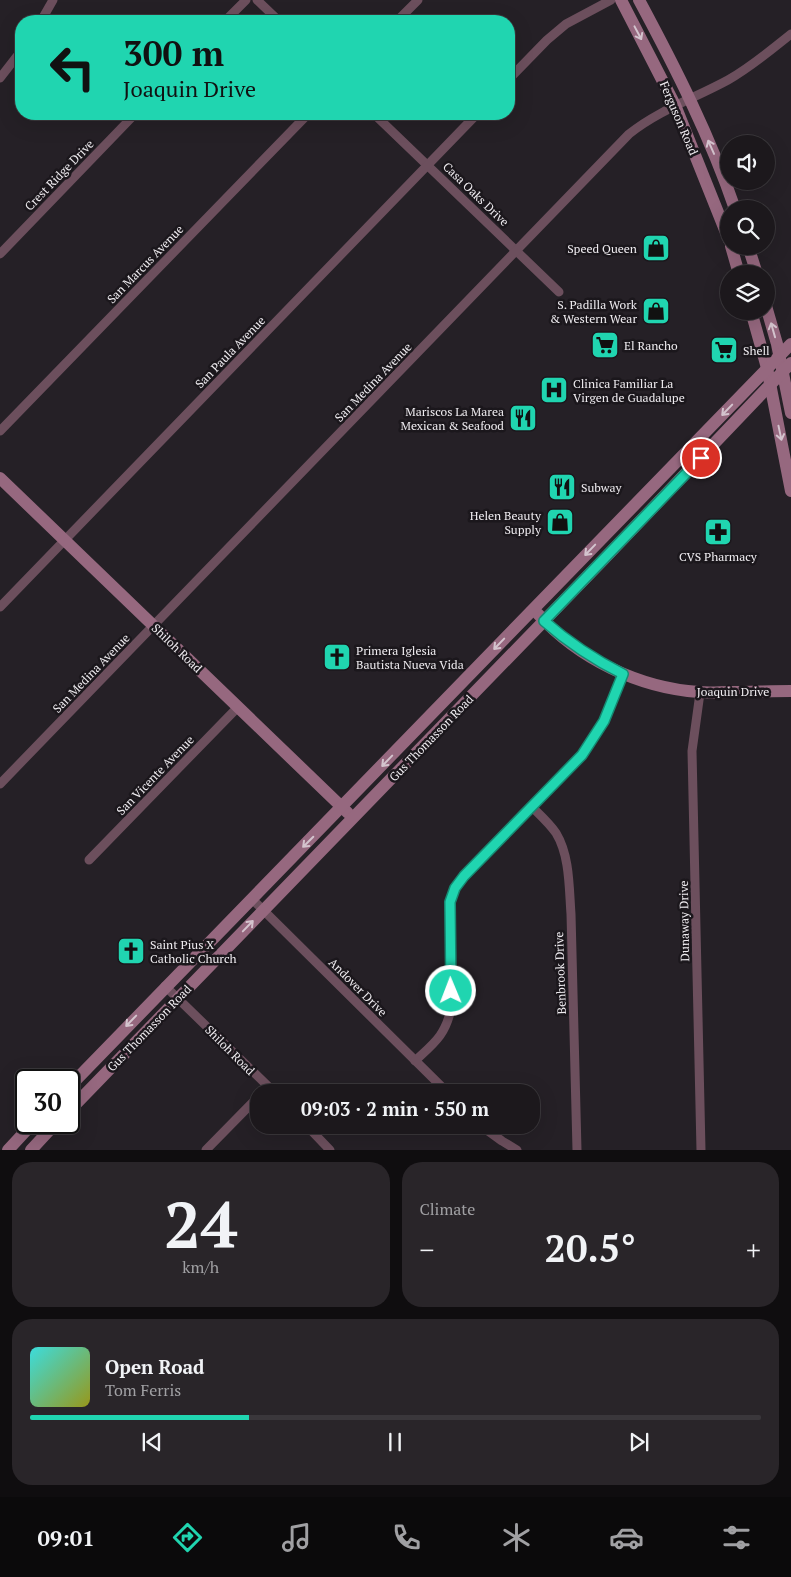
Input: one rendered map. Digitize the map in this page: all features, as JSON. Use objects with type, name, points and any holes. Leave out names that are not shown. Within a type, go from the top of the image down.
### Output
[{"type":"main road","name":"Ferguson Road","points":[[621,0],[675,106],[720,218]]},
{"type":"main road","name":"Ferguson Road","points":[[639,0],[689,99],[715,156],[732,200]]},
{"type":"main road","points":[[754,320],[767,368],[791,491]]},
{"type":"main road","points":[[770,320],[780,355],[787,367],[791,413]]},
{"type":"main road","name":"Gus Thomasson Road","points":[[80,1075],[791,344]]},
{"type":"main road","name":"Gus Thomasson Road","points":[[80,1098],[354,818],[787,367]]},
{"type":"main road","points":[[697,440],[701,458]]},
{"type":"main road","name":"Shiloh Road","points":[[0,478],[354,818]]},
{"type":"main road","points":[[622,518],[633,529]]},
{"type":"main road","name":"Joaquin Drive","points":[[533,609],[570,643],[597,661],[623,674],[649,683],[700,692],[791,691]]},
{"type":"main road","points":[[8,1150],[23,1134]]},
{"type":"main road","points":[[31,1150],[46,1134]]},
{"type":"street","points":[[44,15],[53,0]]},
{"type":"street","points":[[231,15],[246,0]]},
{"type":"street","points":[[257,0],[273,15]]},
{"type":"street","points":[[403,15],[418,0]]},
{"type":"street","points":[[515,73],[547,40],[566,24],[611,0]]},
{"type":"street","name":"San Medina Avenue","points":[[0,784],[629,134],[644,122],[750,67],[791,34]]},
{"type":"street","points":[[0,78],[15,59]]},
{"type":"street","name":"Crest Ridge Drive","points":[[0,254],[129,120]]},
{"type":"street","name":"San Marcus Avenue","points":[[0,431],[302,120]]},
{"type":"street","name":"Casa Oaks Drive","points":[[380,120],[559,292]]},
{"type":"street","name":"San Paula Avenue","points":[[0,607],[470,120]]},
{"type":"street","points":[[415,1062],[441,1035],[448,1024],[451,1009],[450,902],[455,888],[464,876],[582,755],[604,721],[623,674]]},
{"type":"street","name":"Dunaway Drive","points":[[700,692],[692,751],[701,1150]]},
{"type":"street","name":"San Vicente Avenue","points":[[89,860],[238,707]]},
{"type":"street","name":"Benbrook Drive","points":[[532,807],[557,834],[564,854],[568,877],[571,914],[577,1150]]},
{"type":"street","name":"Andover Drive","points":[[252,899],[438,1084]]},
{"type":"street","name":"Shiloh Road","points":[[165,986],[262,1084]]},
{"type":"street","points":[[206,1150],[250,1105]]},
{"type":"street","points":[[315,1134],[330,1150]]},
{"type":"street","points":[[492,1134],[517,1150]]},
{"type":"place","name":"Speed Queen","points":[[656,248]]},
{"type":"place","name":"S. Padilla Work & Western Wear","points":[[656,311]]},
{"type":"place","name":"El Rancho","points":[[605,345]]},
{"type":"place","name":"Shell","points":[[724,350]]},
{"type":"place","name":"Clinica Familiar La Virgen de Guadalupe","points":[[554,390]]},
{"type":"place","name":"Mariscos La Marea Mexican & Seafood","points":[[523,418]]},
{"type":"place","name":"Subway","points":[[562,487]]},
{"type":"place","name":"Helen Beauty Supply","points":[[560,522]]},
{"type":"place","name":"CVS Pharmacy","points":[[718,532]]},
{"type":"place","name":"Primera Iglesia Bautista Nueva Vida","points":[[337,657]]},
{"type":"place","name":"Saint Pius X Catholic Church","points":[[131,951]]},
{"type":"route","points":[[451,991],[450,902],[455,888],[464,876],[582,755],[604,721],[623,674],[597,661],[570,643],[544,621],[701,458]]}]
